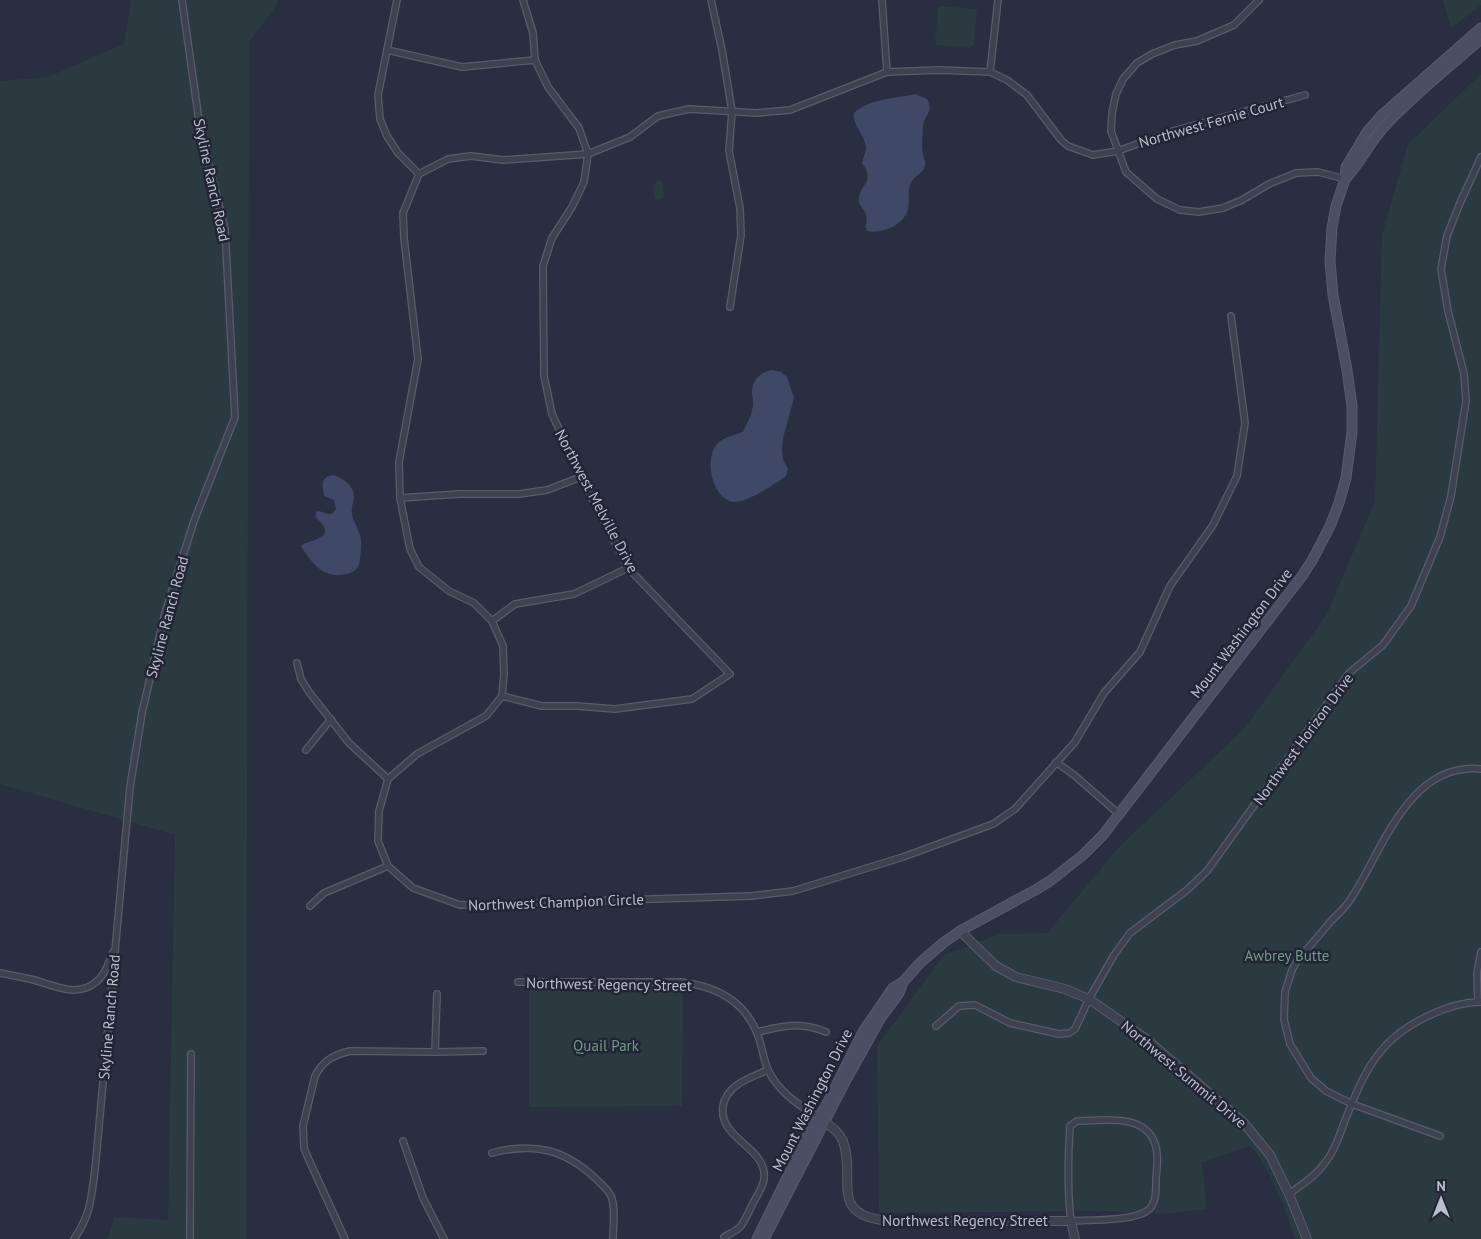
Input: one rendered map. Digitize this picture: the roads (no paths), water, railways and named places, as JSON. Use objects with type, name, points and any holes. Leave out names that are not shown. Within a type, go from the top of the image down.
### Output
[{"type":"main road","name":"Mount Washington Drive","points":[[757,1239],[821,1120],[869,1037],[899,992],[903,982],[920,963],[960,931],[1037,890],[1066,869],[1104,835],[1302,576],[1322,542],[1339,503],[1350,458],[1352,406],[1331,275],[1330,243],[1336,206],[1345,179],[1346,167],[1367,132],[1401,98],[1481,28]]},
{"type":"main road","name":"Mount Washington Drive","points":[[1345,179],[1353,171],[1374,138],[1385,125],[1481,39]]},
{"type":"main road","name":"Mount Washington Drive","points":[[764,1239],[821,1120]]},
{"type":"street","name":"Skyline Ranch Road","points":[[74,1239],[84,1224],[90,1209],[130,787],[142,713],[165,613],[194,522],[235,417],[225,230],[200,128],[182,0]]},
{"type":"street","points":[[396,0],[378,95],[380,119],[387,136],[398,153],[419,174]]},
{"type":"street","points":[[523,0],[534,34],[536,60],[548,87],[578,128],[588,154]]},
{"type":"street","points":[[711,0],[732,110],[729,151],[740,208],[741,235],[730,307]]},
{"type":"street","points":[[882,0],[888,72]]},
{"type":"street","points":[[990,72],[998,0]]},
{"type":"street","points":[[1259,0],[1234,25],[1197,41],[1175,45],[1152,54],[1136,63],[1123,78],[1116,94],[1110,130],[1126,172],[1157,199],[1180,210],[1199,212],[1223,208],[1242,200],[1269,184],[1296,173],[1318,172],[1345,179]]},
{"type":"street","points":[[387,50],[462,67],[536,60]]},
{"type":"street","points":[[297,663],[300,679],[349,743],[388,779],[416,754],[486,716],[502,696],[504,674],[503,646],[492,621],[474,603],[449,591],[420,567],[410,549],[400,498],[399,462],[418,359],[404,238],[403,213],[419,174],[448,160],[471,156],[503,160],[588,154],[630,137],[658,116],[689,109],[732,110],[757,113],[790,110],[888,72],[939,70],[990,72],[1007,80],[1027,94],[1060,140],[1068,146],[1093,155],[1118,151]]},
{"type":"street","name":"Northwest Fernie Court","points":[[1118,151],[1173,131],[1305,95]]},
{"type":"street","name":"Northwest Melville Drive","points":[[502,696],[542,706],[615,709],[692,699],[730,674],[628,568],[581,477],[552,414],[544,376],[543,266],[552,238],[572,207],[584,182],[588,154]]},
{"type":"street","name":"Northwest Horizon Drive","points":[[936,1026],[959,1006],[975,1005],[1010,1023],[1059,1034],[1070,1033],[1075,1029],[1089,999],[1114,955],[1130,933],[1187,890],[1207,871],[1349,673],[1383,645],[1412,606],[1440,537],[1451,496],[1459,453],[1466,401],[1464,374],[1448,311],[1441,269],[1447,236],[1481,157]]},
{"type":"street","name":"Northwest Champion Circle","points":[[388,779],[379,811],[378,841],[388,866],[413,888],[460,905],[772,894],[793,890],[903,857],[993,824],[1015,809],[1075,742],[1104,693],[1140,652],[1170,586],[1213,525],[1237,476],[1245,423],[1232,316]]},
{"type":"street","points":[[400,498],[460,494],[519,494],[547,490],[581,477]]},
{"type":"street","points":[[492,621],[515,604],[574,594],[628,568]]},
{"type":"street","points":[[306,750],[331,719]]},
{"type":"street","points":[[1056,762],[1120,815]]},
{"type":"street","points":[[1440,1136],[1352,1104],[1326,1091],[1311,1078],[1290,1044],[1284,1020],[1285,992],[1297,960],[1351,899],[1391,829],[1415,794],[1433,780],[1452,771],[1481,769]]},
{"type":"street","points":[[310,906],[324,893],[388,866]]},
{"type":"street","name":"Northwest Summit Drive","points":[[960,931],[996,966],[1016,976],[1065,989],[1089,999],[1145,1038],[1244,1123],[1270,1154],[1289,1194],[1306,1239]]},
{"type":"street","points":[[0,973],[32,979],[63,990],[83,990],[96,983],[101,977],[116,947]]},
{"type":"street","points":[[1289,1194],[1317,1173],[1324,1165],[1335,1146],[1366,1071],[1394,1036],[1407,1026],[1441,1009],[1480,1002],[1477,972],[1481,952]]},
{"type":"street","name":"Northwest Regency Street","points":[[518,982],[681,982],[700,985],[724,995],[742,1008],[757,1032],[768,1070],[784,1092],[837,1131],[843,1140],[846,1157],[846,1188],[850,1201],[860,1214],[868,1218],[892,1221],[1071,1220]]},
{"type":"street","points":[[435,1052],[437,994]]},
{"type":"street","points":[[757,1032],[794,1025],[805,1025],[826,1032]]},
{"type":"street","points":[[345,1239],[309,1160],[304,1142],[303,1126],[315,1076],[319,1069],[331,1058],[350,1051],[483,1051]]},
{"type":"street","points":[[190,1239],[191,1054]]},
{"type":"street","points":[[724,1238],[740,1227],[764,1178],[761,1165],[753,1152],[724,1123],[722,1112],[726,1094],[748,1078],[768,1070]]},
{"type":"street","points":[[1071,1220],[1122,1218],[1146,1212],[1151,1208],[1156,1194],[1157,1154],[1154,1141],[1140,1125],[1123,1121],[1077,1121],[1070,1126],[1068,1192],[1071,1220],[1074,1239]]},
{"type":"street","points":[[403,1141],[424,1198],[444,1239]]},
{"type":"street","points":[[492,1153],[508,1149],[538,1148],[554,1151],[568,1157],[591,1174],[612,1197],[613,1239]]},
{"type":"water","points":[[915,94],[927,99],[930,107],[923,127],[922,148],[925,162],[924,168],[911,183],[908,209],[902,220],[885,230],[867,231],[866,215],[859,200],[868,178],[862,163],[866,147],[855,122],[854,113],[867,104]]},
{"type":"water","points":[[772,370],[781,372],[787,377],[794,398],[783,438],[783,460],[788,469],[786,476],[753,496],[734,502],[720,494],[715,486],[711,467],[713,450],[723,439],[743,432],[753,408],[753,385],[760,375]]},
{"type":"water","points":[[333,475],[344,480],[353,490],[352,514],[361,540],[358,567],[355,571],[341,575],[333,575],[321,570],[301,546],[323,536],[325,532],[325,528],[315,517],[317,511],[332,514],[336,509],[334,500],[324,496],[323,485],[326,478]]},
{"type":"park label","name":"Awbrey Butte","points":[[1287,955]]},
{"type":"park label","name":"Quail Park","points":[[606,1045]]}]
